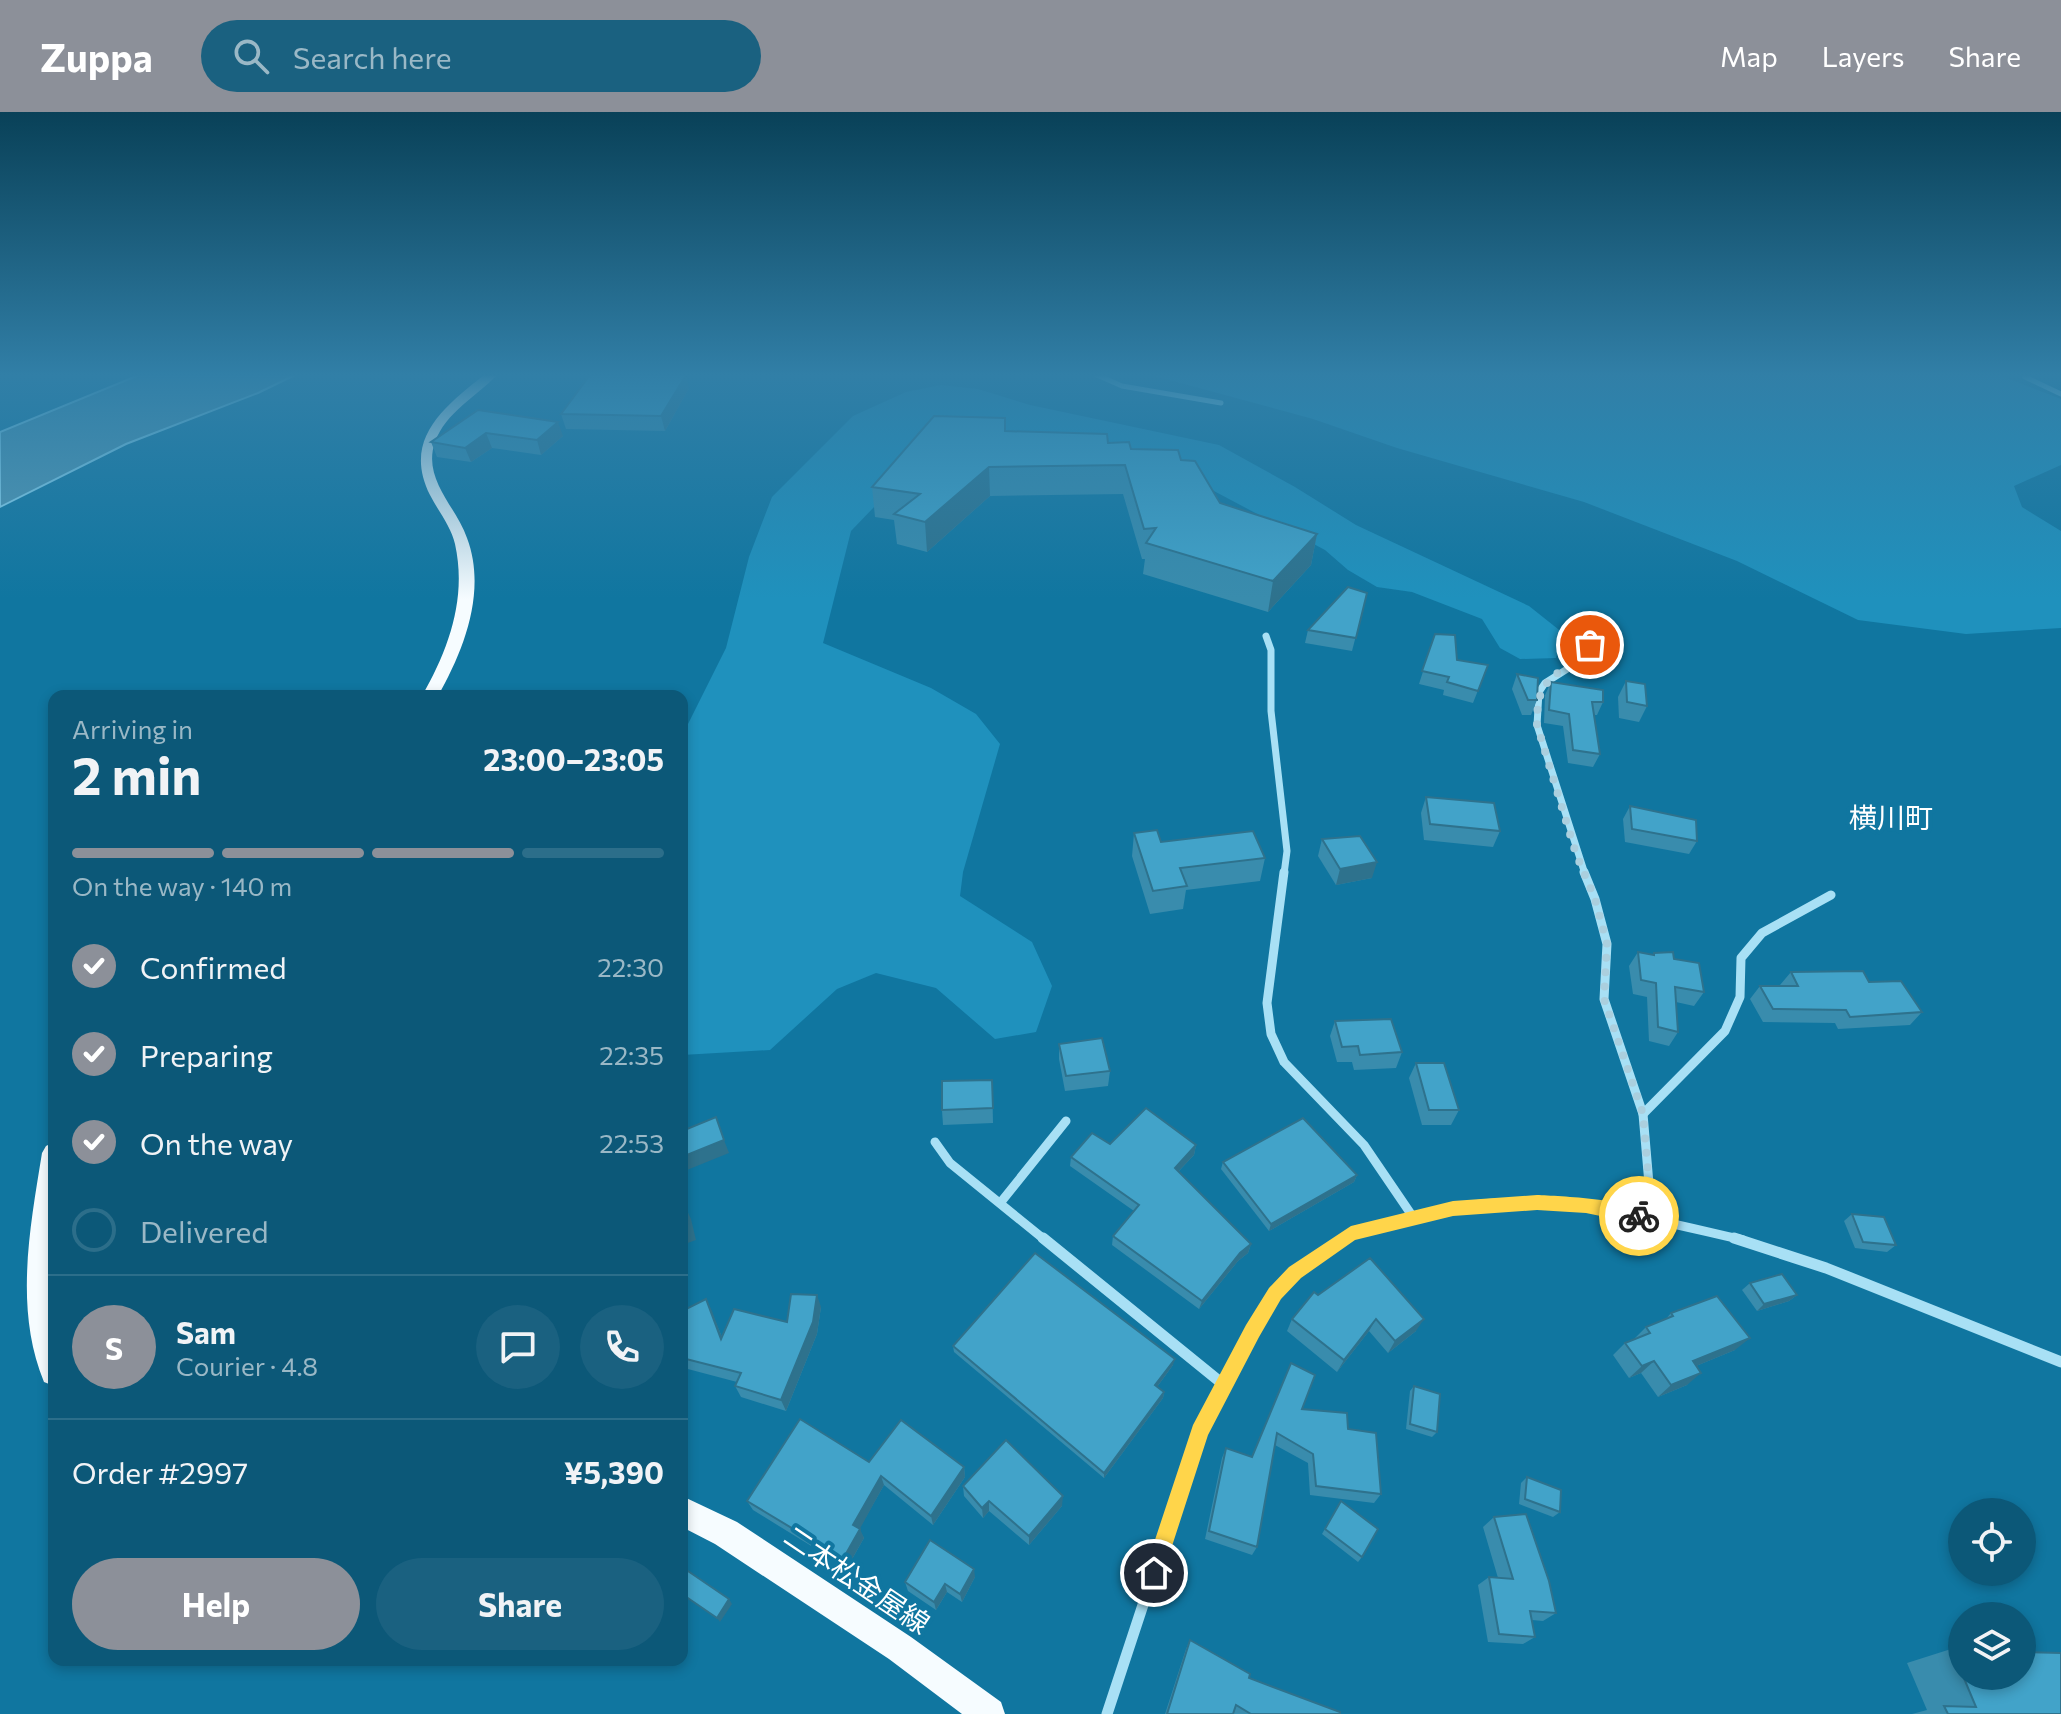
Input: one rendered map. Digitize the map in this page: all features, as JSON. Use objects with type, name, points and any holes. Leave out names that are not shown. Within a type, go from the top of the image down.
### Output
[{"type":"main road","points":[[427,450],[427,474],[462,541],[467,603],[457,641],[434,690]]},
{"type":"main road","points":[[48,1195],[39,1259],[39,1315],[48,1349]]},
{"type":"main road","name":"二本松金屋線","points":[[688,1514],[726,1533],[900,1648],[989,1714]]},
{"type":"street","points":[[1585,620],[1590,645],[1572,666],[1545,683],[1537,704],[1537,725],[1607,944],[1604,999],[1643,1114],[1652,1219]]},
{"type":"street","points":[[1266,636],[1271,650],[1271,711],[1287,851],[1267,1003],[1271,1034],[1284,1062],[1364,1145],[1413,1217]]},
{"type":"street","points":[[1643,1114],[1725,1031],[1740,997],[1741,958],[1762,933],[1831,895]]},
{"type":"street","points":[[1001,1202],[1066,1121]]},
{"type":"street","points":[[935,1142],[950,1163],[1224,1385]]},
{"type":"street","points":[[1107,1714],[1200,1432],[1275,1294],[1295,1272],[1351,1234],[1413,1217],[1481,1205],[1537,1202],[1586,1205],[1748,1241],[1826,1268],[2058,1361],[2061,1375]]},
{"type":"shaded area","points":[[0,450],[114,450],[0,507]]},
{"type":"shaded area","points":[[819,450],[929,450],[851,531],[823,643],[931,688],[976,714],[1000,744],[963,872],[960,896],[1032,942],[1052,986],[1036,1032],[995,1039],[936,988],[876,973],[837,989],[770,1050],[688,1055],[688,724],[726,648],[749,557],[772,497]]},
{"type":"shaded area","points":[[1064,450],[1228,450],[1356,525],[1529,606],[1563,633],[1556,658],[1520,659],[1500,648],[1482,619],[1412,592],[1377,587],[1348,570],[1325,550],[1165,465]]},
{"type":"shaded area","points":[[1403,450],[2061,450],[2061,465],[2014,486],[2022,507],[2061,531],[2061,628],[1966,634],[1858,620],[1737,561],[1584,502]]},
{"type":"building","points":[[905,450],[1178,450],[1181,460],[1195,461],[1220,503],[1317,534],[1273,581],[1146,543],[1156,528],[1144,529],[1125,465],[989,467],[925,522],[894,514],[920,494],[872,487]]},
{"type":"building","points":[[1348,587],[1367,593],[1356,638],[1308,630]]},
{"type":"building","points":[[1435,634],[1455,635],[1457,660],[1488,665],[1478,691],[1447,682],[1449,677],[1422,671]]},
{"type":"building","points":[[1517,674],[1538,678],[1537,700],[1528,700]]},
{"type":"building","points":[[1626,681],[1645,684],[1647,706],[1627,702]]},
{"type":"building","points":[[1551,682],[1603,690],[1603,702],[1592,702],[1600,754],[1573,750],[1569,714],[1549,710]]},
{"type":"building","points":[[1426,797],[1494,803],[1500,831],[1430,824]]},
{"type":"building","points":[[1630,806],[1696,820],[1697,841],[1632,829]]},
{"type":"building","points":[[1157,830],[1161,842],[1253,831],[1265,858],[1180,868],[1187,886],[1153,891],[1134,833]]},
{"type":"building","points":[[1360,836],[1377,862],[1340,869],[1322,839]]},
{"type":"building","points":[[1638,952],[1654,955],[1673,952],[1674,959],[1699,963],[1704,992],[1675,987],[1678,1032],[1658,1027],[1656,983],[1641,980]]},
{"type":"building","points":[[1863,971],[1869,982],[1901,981],[1922,1012],[1850,1017],[1846,1010],[1773,1009],[1760,986],[1798,986],[1791,972]]},
{"type":"building","points":[[1391,1019],[1402,1052],[1360,1055],[1358,1046],[1342,1047],[1335,1021]]},
{"type":"building","points":[[1102,1038],[1110,1071],[1066,1076],[1059,1044]]},
{"type":"building","points":[[1416,1063],[1444,1063],[1459,1110],[1429,1110]]},
{"type":"building","points":[[992,1080],[993,1108],[942,1110],[942,1081]]},
{"type":"building","points":[[1146,1108],[1196,1145],[1175,1168],[1251,1244],[1240,1253],[1202,1301],[1113,1236],[1139,1205],[1071,1157],[1092,1133],[1110,1144]]},
{"type":"building","points":[[716,1117],[724,1140],[688,1155],[688,1129]]},
{"type":"building","points":[[1303,1118],[1357,1175],[1271,1224],[1223,1162]]},
{"type":"building","points":[[1852,1214],[1884,1217],[1896,1245],[1863,1242]]},
{"type":"building","points":[[1035,1253],[1175,1359],[1155,1385],[1164,1392],[1104,1473],[953,1346]]},
{"type":"building","points":[[1370,1258],[1424,1319],[1395,1341],[1376,1319],[1344,1360],[1292,1319],[1314,1292],[1318,1295]]},
{"type":"building","points":[[1782,1274],[1797,1295],[1764,1304],[1750,1283]]},
{"type":"building","points":[[791,1294],[817,1295],[813,1322],[781,1400],[735,1386],[741,1373],[688,1360],[688,1308],[706,1299],[721,1339],[734,1309],[787,1322]]},
{"type":"building","points":[[1717,1296],[1750,1338],[1693,1361],[1701,1373],[1671,1385],[1654,1361],[1642,1366],[1625,1343],[1650,1333],[1646,1327],[1673,1316],[1671,1313]]},
{"type":"building","points":[[1291,1363],[1315,1375],[1302,1409],[1347,1413],[1348,1429],[1376,1433],[1381,1494],[1316,1486],[1313,1454],[1277,1433],[1257,1547],[1209,1531],[1226,1448],[1252,1457]]},
{"type":"building","points":[[1414,1386],[1440,1394],[1437,1432],[1410,1424]]},
{"type":"building","points":[[800,1419],[869,1462],[901,1420],[964,1467],[931,1516],[881,1476],[853,1525],[860,1529],[843,1559],[747,1501]]},
{"type":"building","points":[[1006,1440],[1063,1496],[1029,1536],[989,1501],[982,1508],[963,1486]]},
{"type":"building","points":[[1527,1477],[1561,1490],[1560,1512],[1525,1499]]},
{"type":"building","points":[[1341,1501],[1378,1529],[1362,1557],[1325,1529]]},
{"type":"building","points":[[1526,1514],[1549,1581],[1556,1613],[1530,1611],[1535,1637],[1499,1634],[1489,1577],[1513,1579],[1494,1517]]},
{"type":"building","points":[[930,1540],[974,1569],[960,1594],[945,1584],[934,1602],[905,1582]]},
{"type":"building","points":[[688,1571],[729,1599],[717,1618],[688,1598]]},
{"type":"building","points":[[1190,1640],[1250,1674],[1249,1678],[1340,1714],[1251,1714],[1236,1705],[1233,1714],[1167,1714]]},
{"type":"building","points":[[2036,1652],[2061,1653],[2061,1714],[1948,1714],[1944,1706],[1976,1707],[1969,1690],[2036,1690]]},
{"type":"way so far","points":[[1590,645],[1572,666],[1545,683],[1539,692],[1537,725],[1576,854],[1595,899],[1607,944],[1604,999],[1643,1114],[1652,1219],[1639,1216]]},
{"type":"district","name":"横川町","points":[[1891,818]]},
{"type":"route","points":[[1154,1573],[1200,1432],[1253,1331],[1275,1294],[1295,1272],[1351,1234],[1453,1209],[1494,1203],[1537,1202],[1586,1205],[1639,1216]]}]
